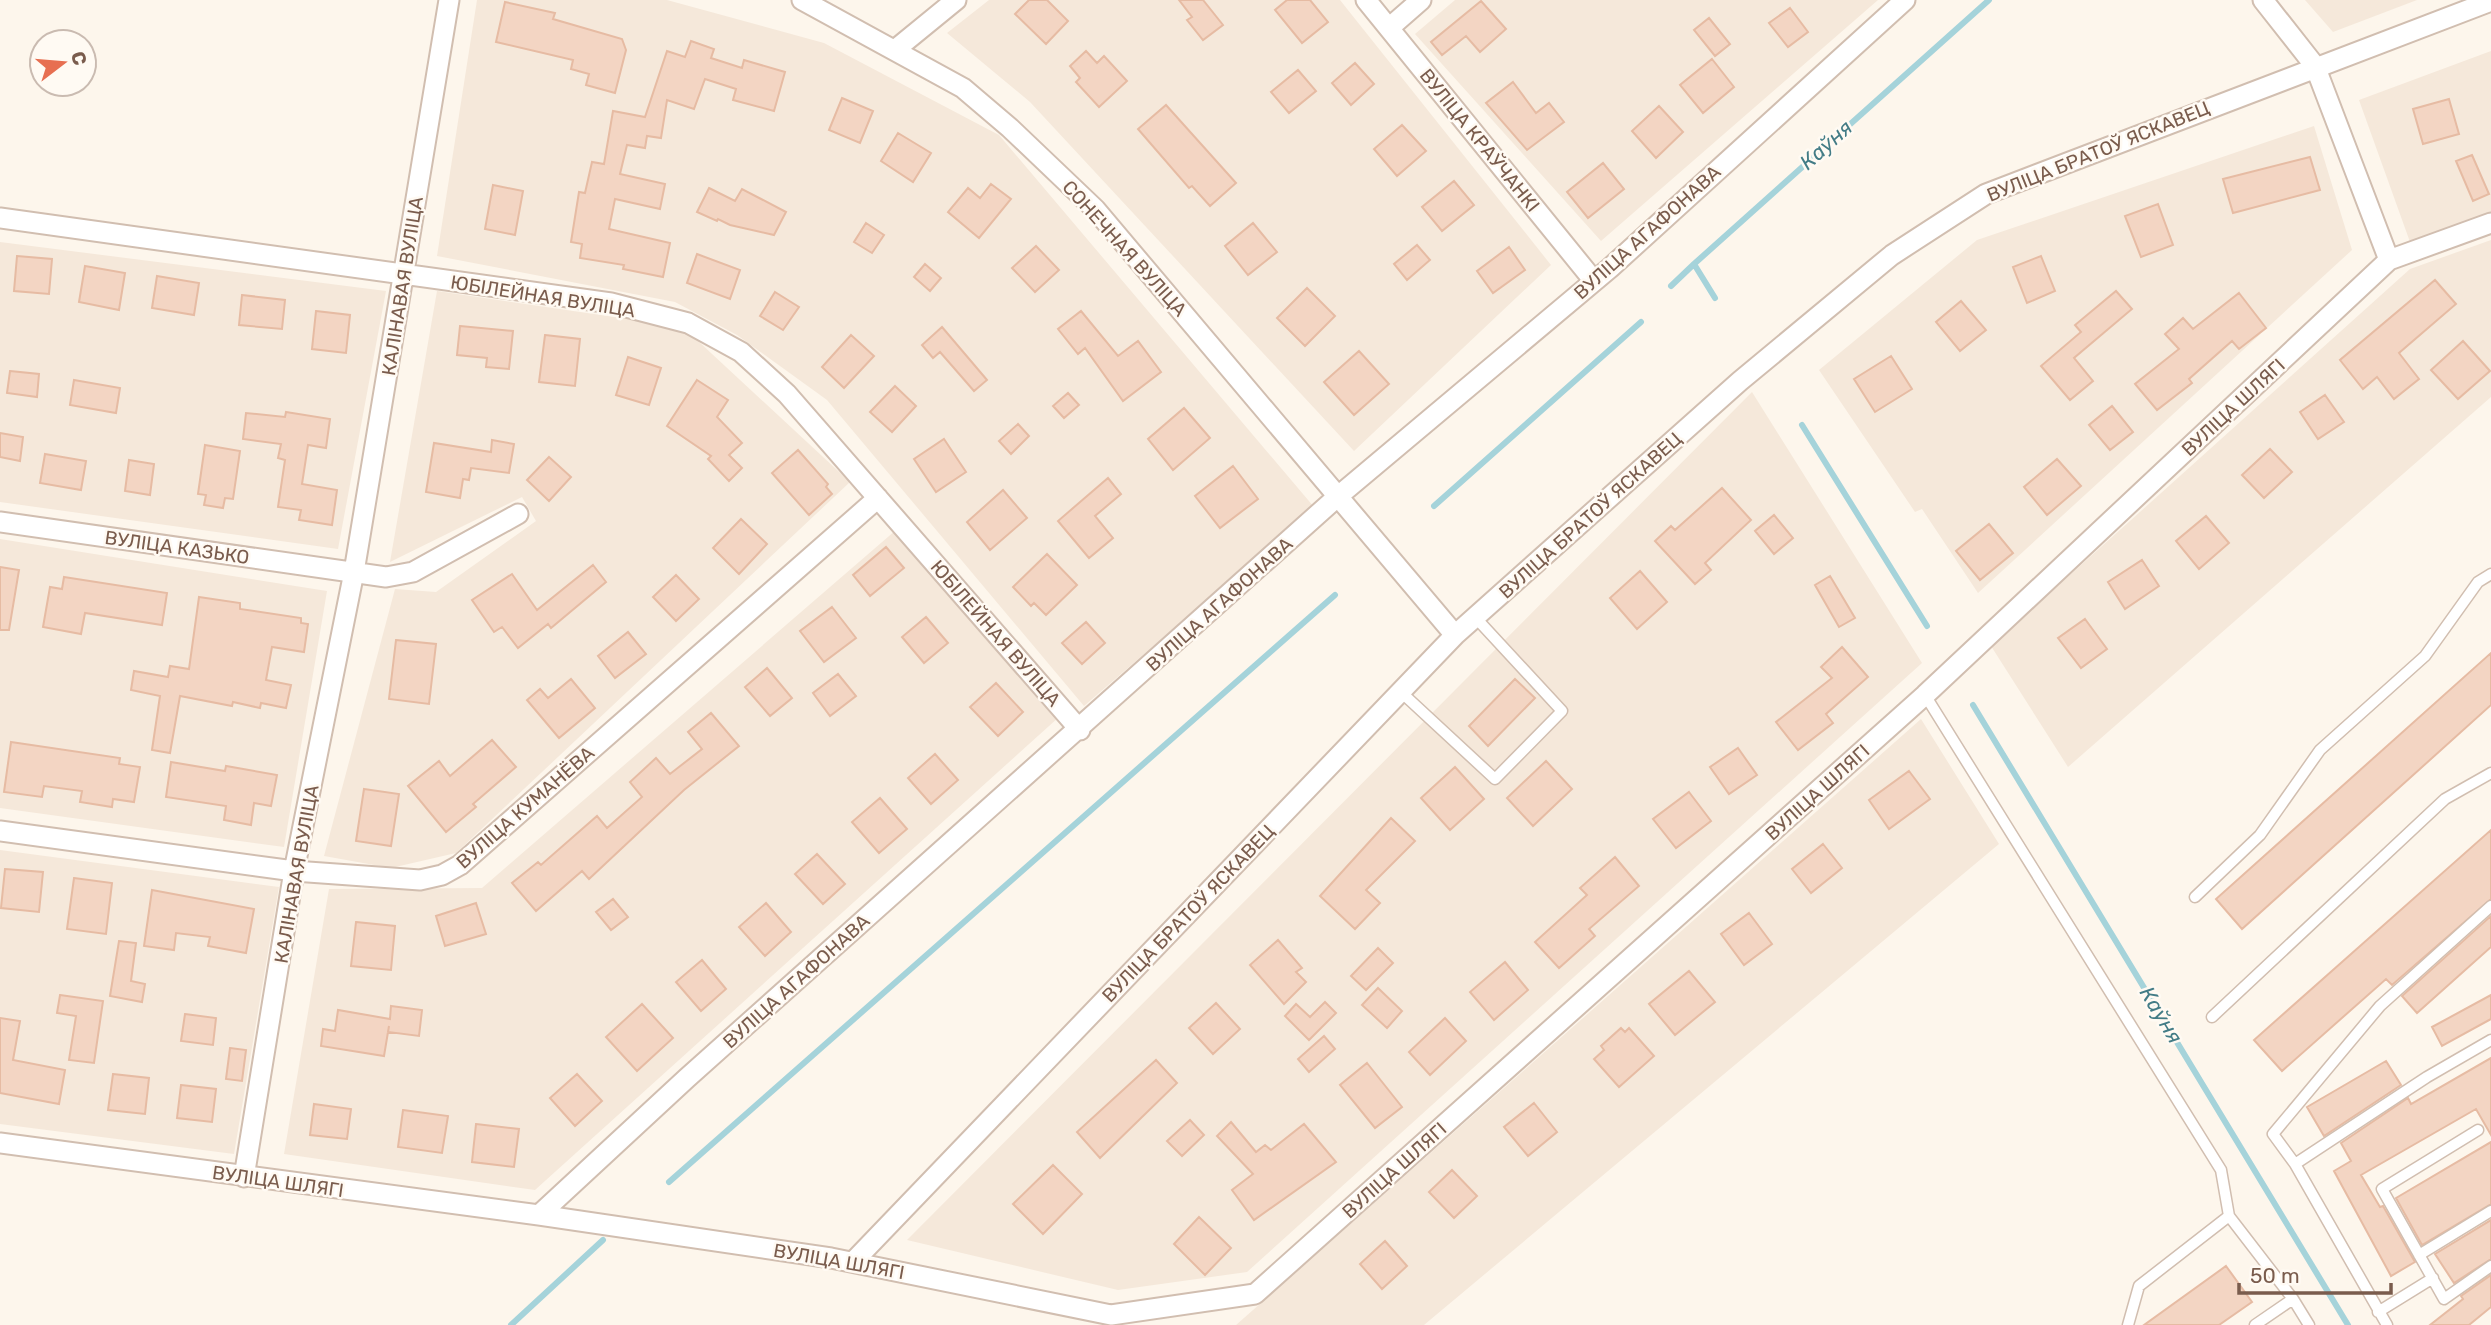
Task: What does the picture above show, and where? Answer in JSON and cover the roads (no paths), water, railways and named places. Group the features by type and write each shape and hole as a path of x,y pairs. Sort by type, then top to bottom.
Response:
{"street":[{"name":"КАЛІНАВАЯ ВУЛІЦА","path":"244,1177 294,872 354,572 449,0"},
{"name":"СОНЕЧНАЯ ВУЛІЦА","path":"802,0 963,88 1010,128 1095,209 1336,498 1455,635"},
{"path":"896,50 956,0"},
{"name":"ВУЛІЦА КРАЎЧАНКІ","path":"1366,0 1594,281"},
{"path":"1389,28 1421,0"},
{"name":"ВУЛІЦА АГАФОНАВА","path":"539,1215 687,1078 1080,730 1336,498 1594,281 1905,0"},
{"path":"2263,0 2315,66 2389,260"},
{"name":"ВУЛІЦА БРАТОЎ ЯСКАВЕЦ","path":"853,1262 1455,635 1740,381 1892,255 1986,194 2315,66 2491,1"},
{"name":"ЮБІЛЕЙНАЯ ВУЛІЦА","path":"0,218 611,303 688,323 741,352 787,394 1080,730"},
{"name":"ВУЛІЦА ШЛЯГІ","path":"0,1143 539,1215 853,1262 1113,1320 1255,1294 1925,695 2389,260 2491,223"},
{"name":"ВУЛІЦА КУМАНЁВА","path":"0,831 294,872 420,880 442,875 460,865 878,498"},
{"path":"354,572 386,577 413,572 518,513"},
{"name":"ВУЛІЦА КАЗЬКО","path":"0,522 354,572"}],"lane":[{"path":"2195,897 2260,835 2320,751 2425,656 2478,582 2491,574"},
{"path":"1401,692 1495,779 1562,711 1475,617"},
{"path":"1925,695 2221,1170 2229,1216 2294,1299 2309,1325"},
{"path":"2212,1017 2445,800 2491,773"},
{"path":"2387,1325 2295,1164 2273,1134 2380,1006 2491,906"},
{"path":"2295,1164 2427,1077 2491,1041"},
{"path":"2478,1130 2382,1189 2444,1299 2491,1266"},
{"path":"2419,1255 2491,1211"},
{"path":"2128,1325 2138,1286 2229,1216"},
{"path":"2378,1312 2433,1278"},
{"path":"2255,1325 2294,1299"}],"waterway":[{"name":"Каўня","path":"1715,298 1694,264 1989,0"},
{"path":"1671,286 1694,264"},
{"path":"1434,506 1641,322"},
{"name":"Каўня","path":"1802,425 1927,626"},
{"path":"669,1182 1335,595"},
{"name":"Каўня","path":"1973,705 2348,1325"},
{"path":"511,1325 603,1240"}]}
